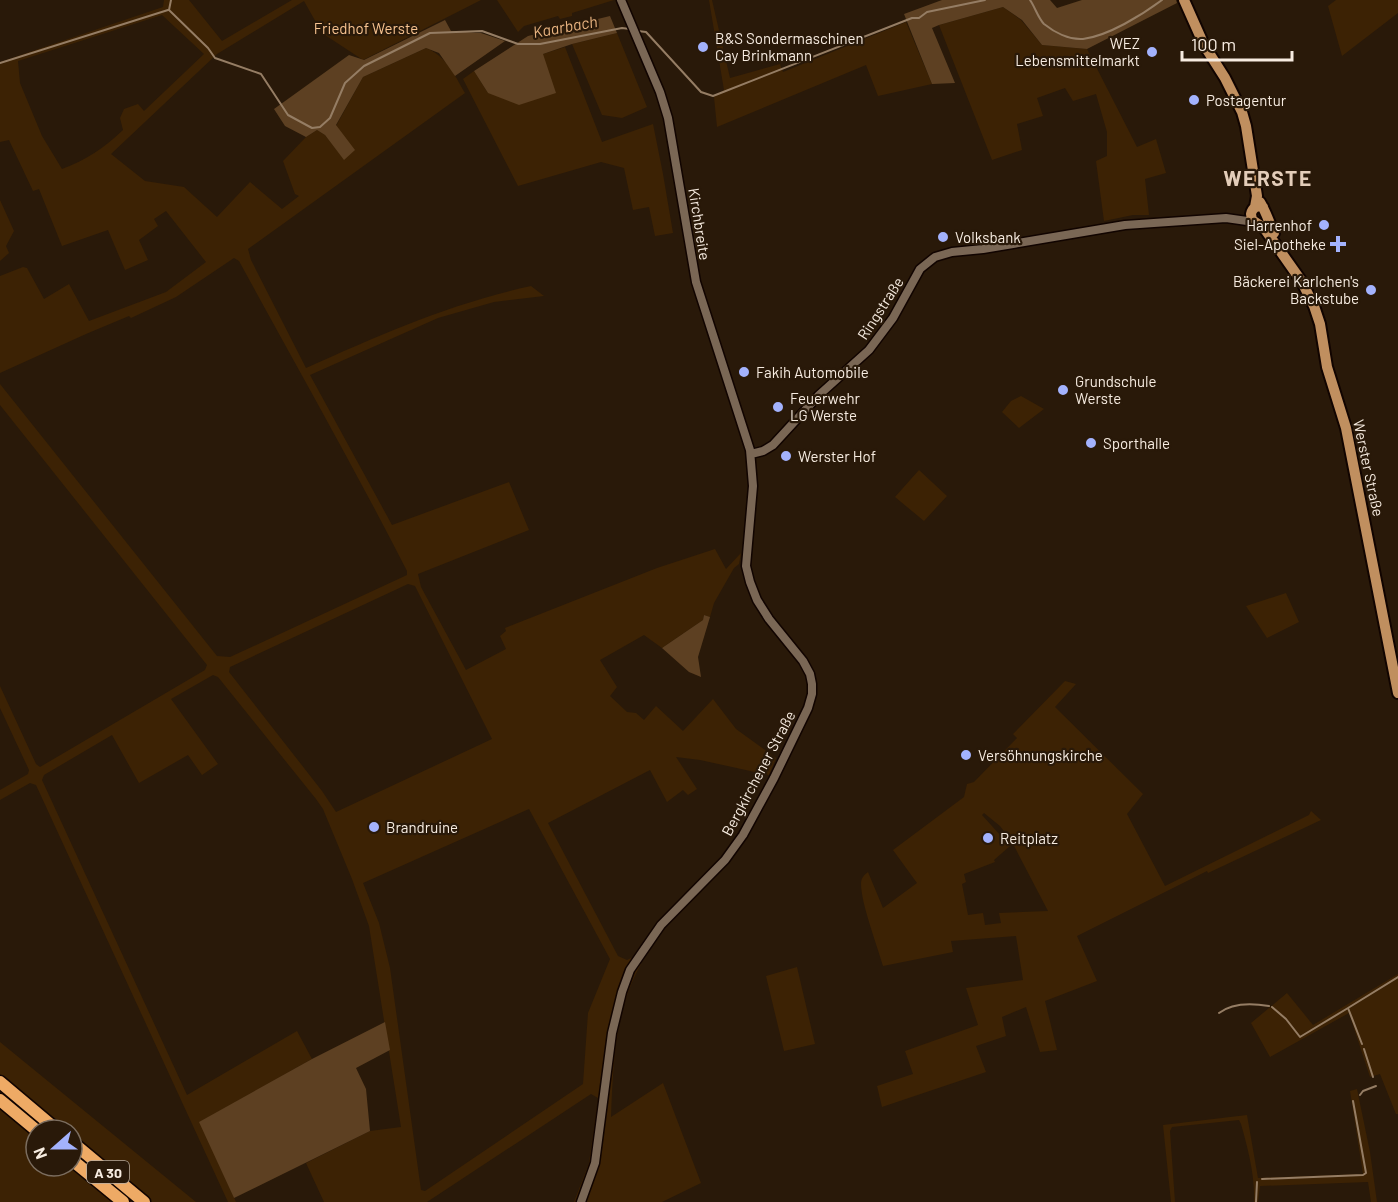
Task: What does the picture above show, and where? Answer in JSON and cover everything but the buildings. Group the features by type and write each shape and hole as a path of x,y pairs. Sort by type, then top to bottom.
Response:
{"highway":[{"path":"0,1082 43,1118"},
{"path":"0,1100 24,1120"},
{"name":"A 30","path":"84,1152 144,1202"},
{"name":"A 30","path":"84,1170 123,1202"}],"main road":[{"path":"1184,0 1204,45 1242,112 1258,212"},
{"name":"Werster Straße","path":"1258,212 1264,228 1286,257 1311,300 1320,324 1327,367 1346,428 1398,693"}],"street":[{"name":"Kirchbreite","path":"621,0 668,118 696,282 724,372 746,432 751,454"},
{"name":"Ringstraße","path":"751,454 773,445 791,422 869,350 893,318 920,269 934,257 952,252 992,248 1125,225 1226,218 1258,212"},
{"name":"Bergkirchener Straße","path":"581,1202 595,1163 612,1033 630,970 661,925 725,860 743,835 774,778 808,708 812,694 810,674 803,661 763,610 750,582 747,566 753,486 751,454"}],"green space":[{"name":"Friedhof Werste","path":"164,0 189,0 222,41 292,0 481,0 363,60 322,33 304,1 217,54 111,154 145,181 184,187 217,217 250,182 282,209 299,196 295,194 283,161 306,137 317,130 325,135 344,159 336,126 363,77 426,48 433,51 449,66 465,93 248,249 251,260 306,368 388,332 473,301 531,286 544,296 494,302 438,318 310,375 392,525 509,482 529,530 418,574 421,587 466,670 506,649 500,636 506,631 505,628 657,568 715,549 726,569 741,553 739,564 734,568 714,603 710,617 704,615 703,620 662,648 644,635 600,660 617,687 610,696 627,712 636,713 644,720 656,706 683,731 713,699 736,729 776,758 769,775 676,757 697,789 688,795 683,790 667,802 650,770 548,823 618,956 627,960 633,957 641,964 626,1000 617,1038 611,1117 663,1083 701,1183 662,1202 574,1202 589,1163 598,1098 591,1094 427,1202 324,1202 306,1163 370,1131 401,1127 369,926 323,809 218,677 213,675 171,699 218,764 202,775 188,755 139,783 112,735 44,775 42,780 187,1095 297,1031 312,1059 200,1122 236,1202 228,1202 36,785 30,783 0,800 0,790 28,774 29,770 0,708 0,686 36,764 40,767 205,670 207,665 0,405 0,384 217,656 230,657 407,575 407,571 345,454 239,261 234,258 176,297 0,373 0,276 23,267 27,268 44,299 69,284 89,321 166,292 206,262 166,211 154,219 158,226 139,240 148,260 125,270 108,230 62,246 39,189 33,191 9,140 0,142 0,62 163,7","holes":["162,15 204,54 144,111 138,104 124,109 120,118 123,130 109,142 94,153 62,169 42,136 20,83 18,61","408,584 415,586 492,739 336,812 229,672 230,667","529,809 610,959 588,1013 583,1084 425,1191 421,1190 390,968 379,923 363,883"]},
{"path":"497,0 614,0 572,13 572,16 560,19 558,16 524,26 518,32"},
{"path":"709,0 712,0 730,78 780,64 783,72 906,22 932,84 878,96 866,65 717,127 714,97 724,90"},
{"path":"1336,0 1398,0 1398,13 1342,56 1328,6"},
{"path":"1003,7 1021,20 1042,45 1087,49 1137,147 1156,139 1166,173 1145,179 1149,215 1133,215 1104,221 1096,161 1107,156 1107,132 1096,94 1073,101 1065,88 1037,98 1043,116 1017,124 1022,150 992,160 939,25"},
{"path":"617,33 647,107 622,118 602,115 572,44"},
{"path":"565,47 602,142 653,124 673,233 655,236 649,207 633,210 624,168 601,162 518,186 463,79 474,71 488,93 543,54"},
{"path":"0,200 14,231 6,246 9,253 0,261"},
{"path":"1021,396 1044,409 1019,428 1002,412 1011,401"},
{"path":"919,470 947,496 924,521 895,497"},
{"path":"1286,593 1299,622 1267,638 1246,606"},
{"path":"1065,681 1076,684 1055,707 1143,794 1127,814 1165,886 1309,815 1311,811 1321,820 1208,873 1207,871 1077,936 1097,981 1045,1001 1057,1050 1040,1052 1026,1007 1002,1017 1006,1036 976,1046 986,1072 882,1107 877,1086 913,1074 905,1051 978,1025 966,988 1023,980 1016,936 951,941 953,952 883,966 864,902 862,880 868,872 883,908 917,883 893,850 964,797 967,784 974,782 1017,738 1013,734","holes":["984,813 1000,826 1012,842 1048,911 999,913 1001,923 985,925 983,913 968,915 962,884 966,882 964,874 995,862 994,860 1010,846 982,815"]},
{"path":"797,967 815,1044 784,1051 766,976"},
{"path":"1398,974 1398,1114 1396,1114 1380,1074 1370,1077 1349,1013 1270,1057 1251,1023 1287,993 1313,1025"},
{"path":"0,1042 196,1202 0,1202"},
{"path":"1357,1089 1370,1152 1377,1202 1371,1202 1368,1182 1260,1186 1258,1202 1254,1202 1250,1162 1239,1120 1172,1127 1170,1131 1175,1202 1171,1202 1163,1125 1247,1115 1258,1178 1363,1174 1350,1091"}],"shaded area":[{"path":"942,0 1050,0 1057,8 1082,0 1176,0 1177,3 1087,49 1042,45 1022,20 1003,7 939,25 932,28 955,83 932,84 904,14"},
{"path":"610,16 617,33 543,54 556,93 519,105 488,93 474,71 528,36"},
{"path":"445,20 451,31 481,33 505,41 455,76 439,53 426,48 363,77 336,125 355,150 344,160 325,135 317,130 306,137 285,126 274,109 349,55 364,60"},
{"path":"704,615 710,617 698,657 701,677 689,672 662,648 703,620"},
{"path":"385,1022 390,1050 356,1068 366,1089 370,1131 234,1198 199,1122 312,1059"}],"waterway":[{"name":"Kaarbach","path":"171,0 169,10 208,48 215,58 261,74 288,115 312,128 320,127 330,118 345,83 364,66 430,33 482,31 518,44 540,44 622,28 630,29"},
{"name":"Kaarbach","path":"638,31 646,32 701,92 713,96 912,18 919,18 927,12 985,0"},
{"name":"Kaarbach","path":"1030,0 1044,24 1057,33 1078,39 1093,37 1114,29 1162,0"},
{"path":"0,63 168,10"},
{"path":"1362,1044 1348,1008 1398,977"},
{"path":"1219,1013 1224,1009 1243,1004 1269,1006"},
{"path":"1272,1007 1286,1019 1300,1037 1348,1008"},
{"path":"1364,1049 1373,1077"},
{"path":"1360,1095 1363,1091 1376,1086"},
{"path":"1262,1179 1363,1175 1366,1173 1353,1101"},
{"path":"1256,1202 1257,1182"}],"place":[{"name":"B&S Sondermaschinen Cay Brinkmann","path":"703,47"},
{"name":"WEZ Lebensmittelmarkt","path":"1152,52"},
{"name":"Postagentur","path":"1194,100"},
{"name":"Harrenhof","path":"1324,225"},
{"name":"Volksbank","path":"943,237"},
{"name":"Siel-Apotheke","path":"1338,244"},
{"name":"Bäckerei Karlchen's Backstube","path":"1371,290"},
{"name":"Fakih Automobile","path":"744,372"},
{"name":"Grundschule Werste","path":"1063,390"},
{"name":"Feuerwehr LG Werste","path":"778,407"},
{"name":"Sporthalle","path":"1091,443"},
{"name":"Werster Hof","path":"786,456"},
{"name":"Versöhnungskirche","path":"966,755"},
{"name":"Brandruine","path":"374,827"},
{"name":"Reitplatz","path":"988,838"}],"district":[{"name":"WERSTE","path":"1268,177"}]}
